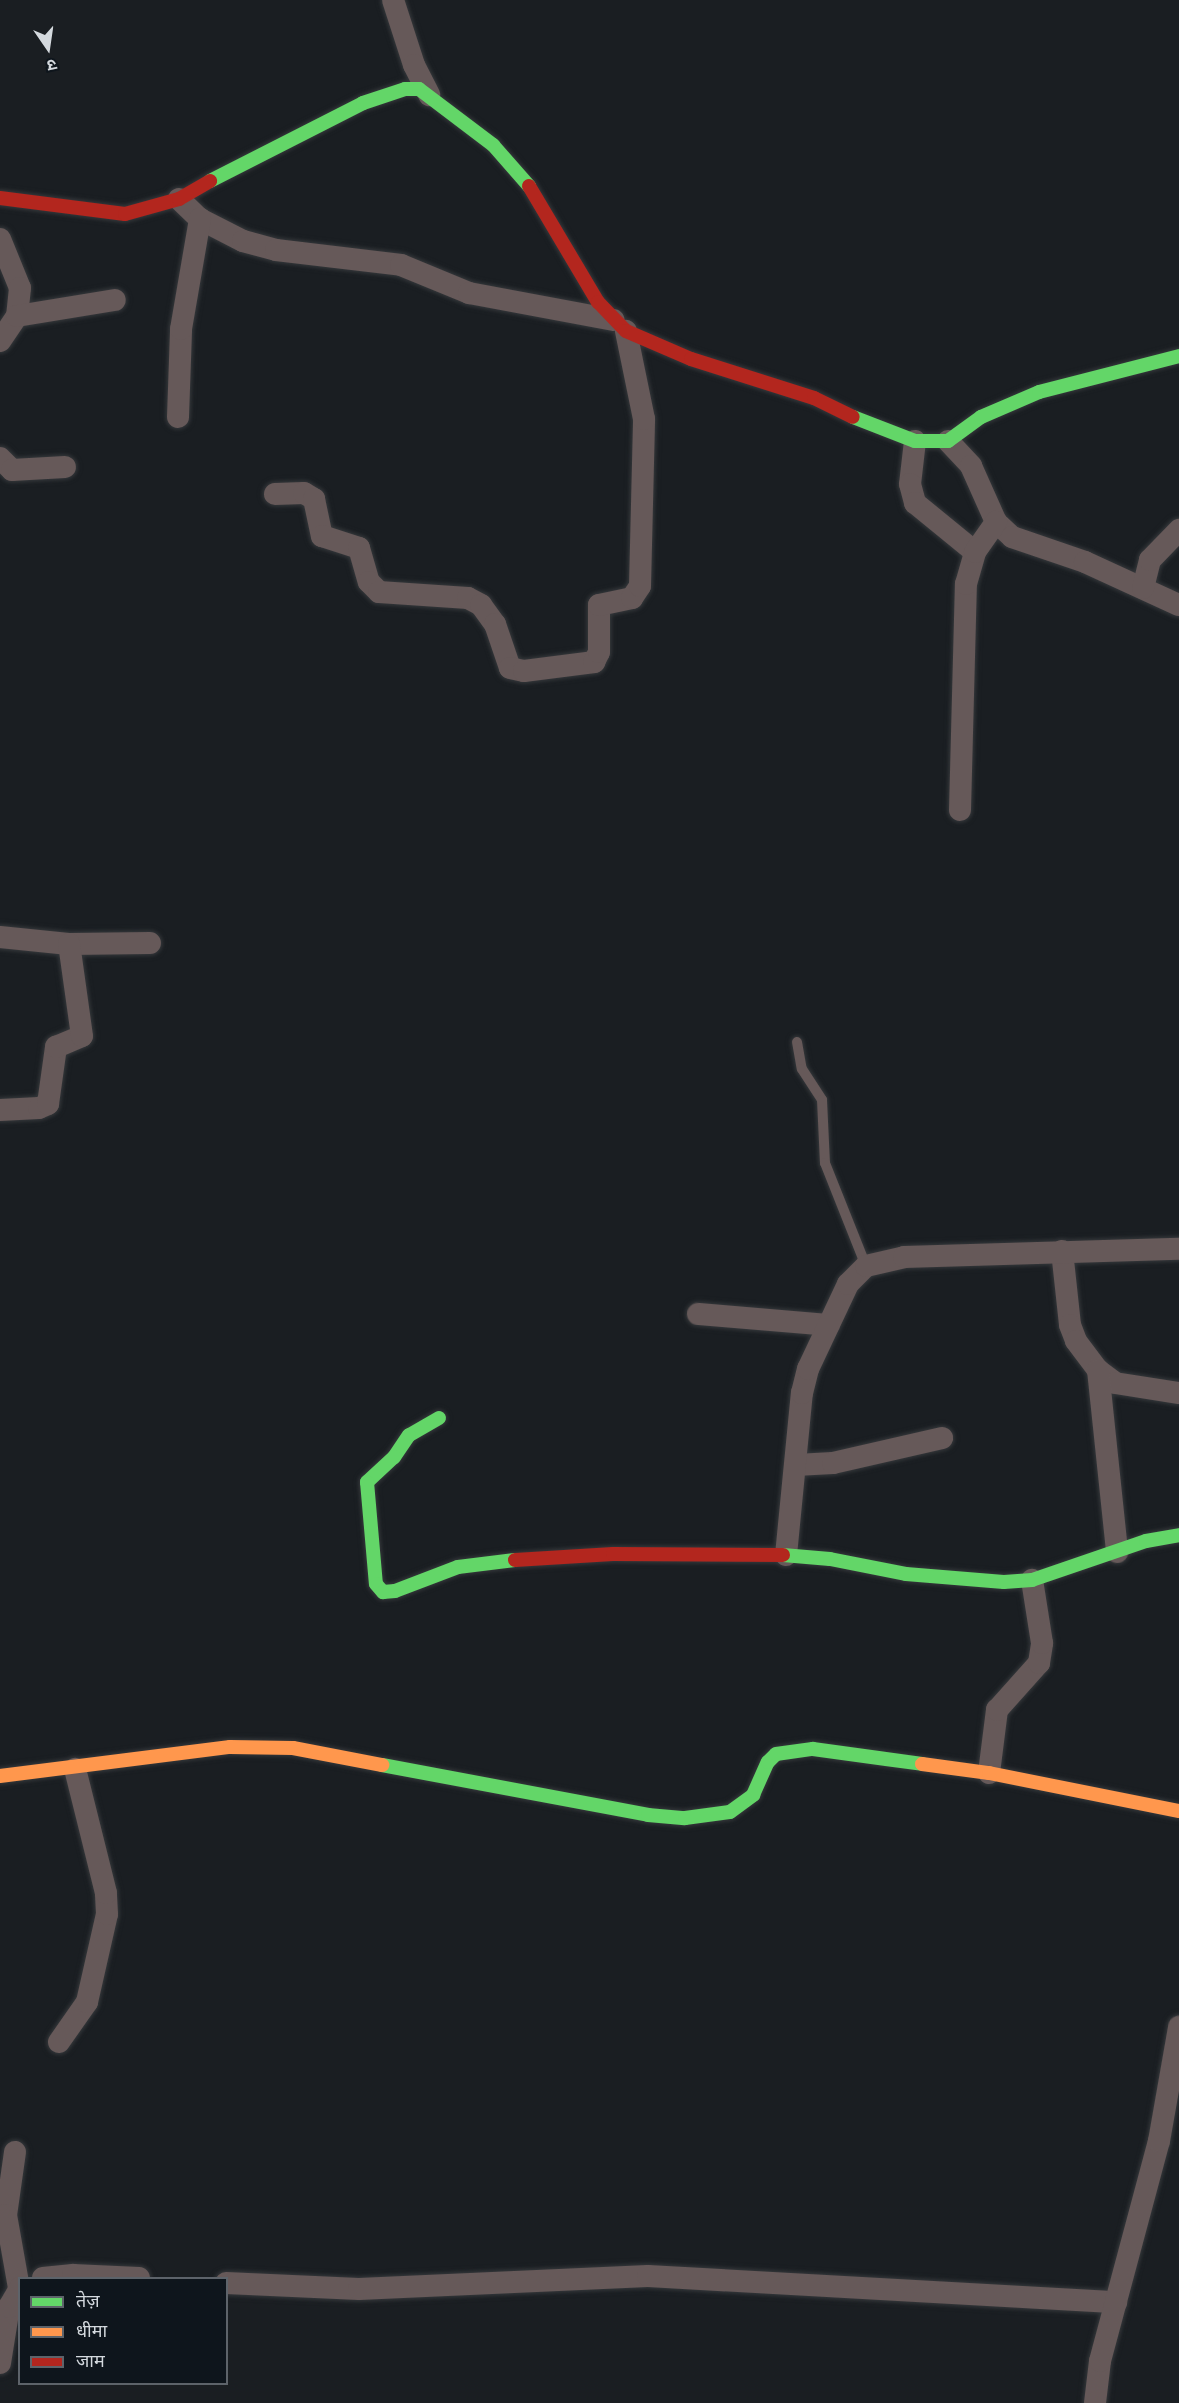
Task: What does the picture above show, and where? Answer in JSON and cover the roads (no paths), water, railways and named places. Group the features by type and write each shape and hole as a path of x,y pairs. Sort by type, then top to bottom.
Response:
{"street":[{"path":"393,0 414,65 429,95"},
{"path":"0,198 96,213 125,213 179,199 267,149 363,103 405,89 429,95 493,145 528,185 598,302 619,326 644,419 640,585 632,598 599,605 599,652 594,662 524,671 510,668 495,624 481,605 468,598 379,592 369,582 359,548 322,536 314,499 304,494 275,494"},
{"path":"179,199 200,219 243,241 276,250 401,265 469,293 619,326 691,359 814,398 889,434 915,441 948,441 981,417 1039,392 1179,356"},
{"path":"178,417 181,329 200,219"},
{"path":"0,239 20,288 17,316 0,341"},
{"path":"17,316 114,300"},
{"path":"915,441 910,484 915,503 975,552"},
{"path":"948,441 971,466 996,522 1012,537 1085,562 1179,605"},
{"path":"0,458 12,470 65,467"},
{"path":"960,810 963,610 975,552 996,522"},
{"path":"1143,588 1150,560 1179,530"},
{"path":"0,938 69,944 150,943"},
{"path":"0,1110 39,1108 48,1104 56,1047 82,1036 69,944"},
{"path":"786,1555 802,1393 808,1369 848,1284 866,1266 904,1257 1179,1249"},
{"path":"1062,1251 1070,1325 1076,1341 1098,1370 1115,1383 1179,1393"},
{"path":"698,1314 828,1325"},
{"path":"1098,1370 1118,1552"},
{"path":"439,1418 409,1435 394,1457 367,1482 373,1569 376,1584 383,1592 395,1591 458,1567 536,1557 786,1555 830,1559 906,1574 1004,1582 1032,1580 1179,1535"},
{"path":"796,1465 833,1463 942,1438"},
{"path":"989,1773 997,1710 1039,1663 1042,1643 1032,1580"},
{"path":"0,1776 75,1769 230,1747 293,1748 648,1815 685,1818 713,1817 745,1803 753,1795 768,1762 776,1754 813,1749 989,1773 1179,1811"},
{"path":"59,2042 87,2002 107,1914 106,1893 75,1769"},
{"path":"1095,2403 1100,2361 1159,2141 1179,2027"},
{"path":"15,2152 7,2193 6,2233 18,2284"},
{"path":"53,2277 74,2275 117,2277"},
{"path":"228,2283 359,2289 648,2276 1116,2302"},
{"path":"0,2363 9,2307 18,2290"}],"lane":[{"path":"797,1042 802,1069 822,1100 825,1162 866,1266"}]}
